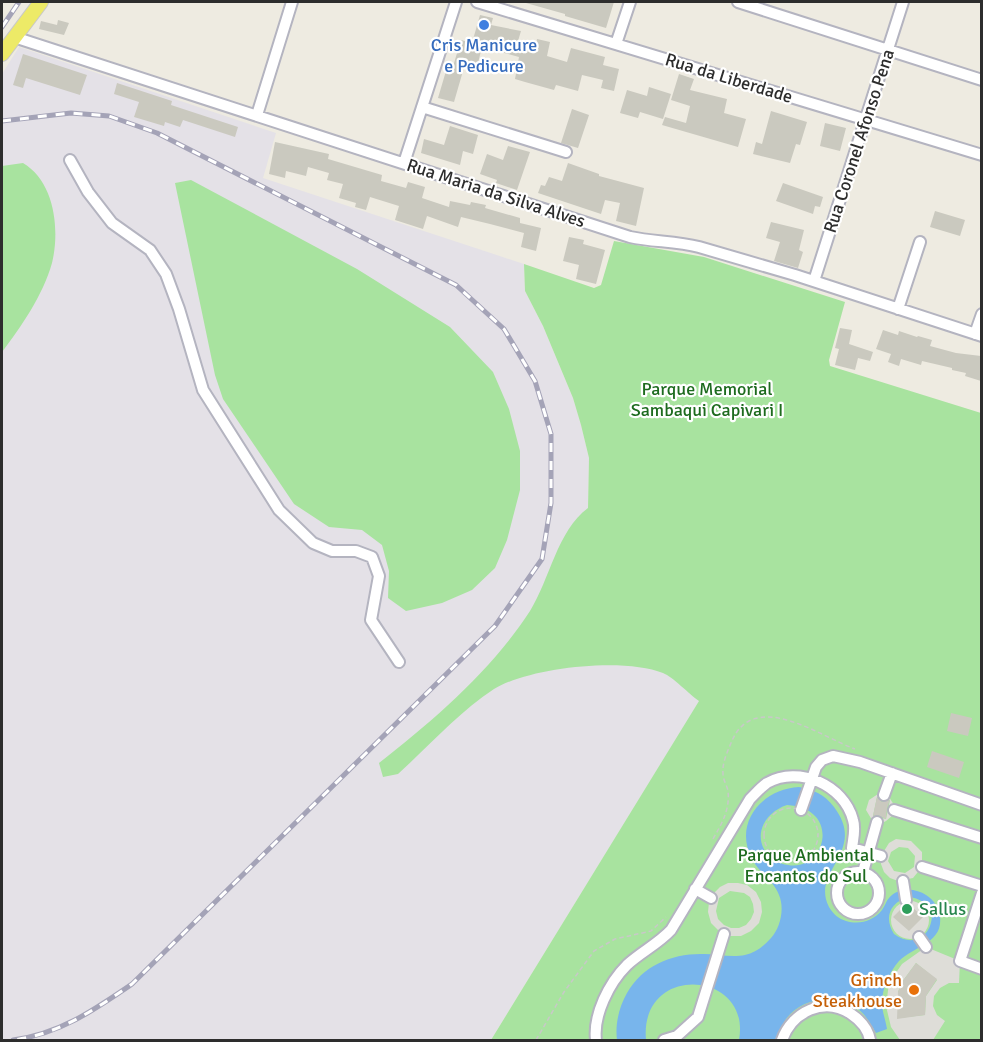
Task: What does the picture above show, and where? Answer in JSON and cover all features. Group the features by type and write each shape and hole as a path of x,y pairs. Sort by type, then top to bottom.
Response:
{"main road":[{"path":"2,54 41,2"}],"street":[{"path":"257,115 292,2"},
{"path":"404,163 456,2"},
{"name":"Rua da Liberdade","path":"477,2 981,155"},
{"path":"616,44 630,2"},
{"path":"738,2 981,80"},
{"name":"Rua Coronel Afonso Pena","path":"814,281 903,2"},
{"name":"Rua Maria da Silva Alves","path":"14,37 630,237 655,242 688,244 814,281 978,335"},
{"path":"422,107 566,152"},
{"path":"70,159 88,192 112,223 150,250 166,274 203,390 279,510 313,543 332,551 356,551 372,557 379,576 371,620 399,662"},
{"path":"898,309 920,242"},
{"path":"978,335 981,314"},
{"path":"801,810 816,767 822,760 833,756 892,773 981,805"},
{"path":"884,795 892,773"},
{"path":"596,1041 597,1018 613,983 627,965 661,941 671,930 750,799 767,783 799,776 836,794 849,809 854,822 852,848 881,856"},
{"path":"894,810 961,835 981,838"},
{"path":"863,872 877,822"},
{"path":"922,867 950,872 981,886"},
{"path":"855,871 863,872 876,882 879,890 878,898 875,906 868,911 860,914 852,913 839,903 836,895 837,887 847,874 855,871"},
{"path":"695,889 711,898"},
{"path":"981,893 960,961 981,969"},
{"path":"664,1041 677,1036 698,1017 724,934"},
{"path":"783,1041 786,1030 796,1017 811,1009 827,1006 844,1010 860,1020 870,1041"}],"path":[{"path":"791,808 801,810 810,816 816,825 817,846 811,855 802,861 791,863 781,861 772,855 766,846 765,825 771,816 780,810 791,808"}],"shaded area":[{"path":"19,47 276,133 263,178 524,264 525,291 543,326 573,398 581,425 589,458 588,508 800,537 491,1040 2,1040 2,74"},
{"path":"878,794 889,797 894,805 893,815 882,823 872,820 866,810 869,800","holes":["877,797 890,800 886,819 873,816"]},
{"path":"896,839 911,841 922,852 922,867 913,878 898,881 890,878 884,872 881,856 889,843","holes":["899,847 908,848 915,856 914,867 905,873 894,871 888,861 891,852"]},
{"path":"728,883 738,883 747,885 756,892 761,902 762,912 759,923 751,931 741,936 729,936 719,931 711,923 708,912 709,902 720,887","holes":["730,891 744,893 750,897 753,904 754,912 751,919 739,928 724,925 718,919 716,911 719,898"]},
{"path":"910,901 924,906 929,920 924,934 910,939 896,934 891,920 896,906"},
{"path":"926,947 960,961 959,983 949,983 940,988 934,996 933,1006 937,1015 945,1021 933,1040 900,1040 891,1027 886,1006 889,983 902,964","holes":["916,963 937,980 926,996 925,1015 898,1018 898,992 902,982"]}],"green space":[{"path":"23,163 34,171 48,194 55,222 54,250 48,275 37,299 2,352 2,166"},
{"path":"191,180 357,269 450,327 493,372 509,409 520,451 520,490 507,540 495,568 472,590 442,603 406,611 388,598 389,571 382,545 362,530 329,527 294,504 223,399 215,375 175,183"},
{"path":"614,241 704,257 845,302 829,360 830,366 981,413 981,1040 491,1040 699,701 667,675 646,668 602,665 553,670 510,681 494,689 457,718 398,774 383,777 379,763 441,712 498,654 530,611 569,529 588,508 589,458 581,425 573,398 543,326 525,291 524,264 594,288 601,285"}],"water":[{"path":"799,787 818,793 834,807 843,823 845,837 842,849 831,871 825,894 829,907 836,916 856,923 866,921 878,914 893,894 902,890 917,891 926,895 937,907 940,926 937,933 899,961 886,982 882,1006 887,1029 876,1033 862,1012 847,1003 837,1000 818,1000 800,1006 792,1012 776,1040 739,1040 738,1017 729,1000 713,989 695,984 676,987 659,997 649,1015 646,1040 617,1040 617,1022 624,998 634,983 650,968 670,959 692,954 740,956 749,954 756,951 774,934 781,918 781,900 774,885 758,869 752,859 747,846 746,833 754,810 773,794","holes":["787,805 804,809 816,817 822,827 819,850 812,859 801,865 781,864 775,861 767,854 762,844 764,823 774,812","908,897 923,902 932,914 929,929 920,938 914,940 901,938 894,934 889,922 890,912 896,903"]}],"building":[{"path":"526,2 614,2 606,28"},
{"path":"480,15 493,18 491,25 521,31 518,41 536,46 537,39 550,42 547,56 567,62 571,48 605,57 603,65 619,69 614,91 601,88 603,80 582,75 578,91 556,85 554,90 515,79 519,57 482,47 477,67 465,64 454,102 438,98 446,71 451,73 461,40 472,43"},
{"path":"58,20 69,23 64,35 39,29 41,21 57,25"},
{"path":"23,54 87,75 80,95 26,78 23,88 13,85"},
{"path":"679,74 694,79 690,90 727,99 724,113 746,119 738,147 662,125 665,117 686,123 690,106 671,100"},
{"path":"117,83 172,101 171,105 238,127 235,137 183,120 180,127 165,122 164,126 134,117 139,102 114,94"},
{"path":"649,87 671,94 663,119 640,112 638,118 620,113 627,90 647,96"},
{"path":"572,109 589,115 578,148 561,143"},
{"path":"771,111 807,122 800,145 796,144 790,163 753,154 756,142 762,144"},
{"path":"825,123 846,128 840,151 820,146"},
{"path":"450,126 478,135 473,154 463,151 460,165 421,153 424,139 444,145"},
{"path":"275,142 329,154 328,159 382,175 381,181 406,188 408,182 425,187 422,198 449,207 450,201 470,205 471,202 486,205 485,208 520,218 520,223 541,228 536,251 521,247 524,233 490,224 461,217 458,227 427,216 423,229 395,220 399,206 370,197 366,210 355,207 356,203 339,198 343,184 327,180 329,173 308,167 306,176 286,171 285,178 269,174"},
{"path":"508,146 530,152 517,190 496,183 497,180 480,174 487,154 503,160"},
{"path":"568,163 599,174 599,176 644,188 636,226 616,221 620,203 605,200 601,214 538,193 541,185 545,186 549,177 562,181"},
{"path":"783,183 823,197 820,207 815,206 813,214 776,201"},
{"path":"935,211 965,220 960,236 930,227"},
{"path":"771,222 804,230 799,250 803,252 798,268 774,261 780,242 766,238"},
{"path":"569,237 584,240 583,244 605,250 596,284 576,279 579,265 563,261"},
{"path":"840,328 852,330 849,344 873,352 870,361 858,358 855,370 835,365 839,349 835,348"},
{"path":"883,330 898,335 899,331 932,340 930,346 956,353 981,356 981,381 965,376 966,373 952,370 952,368 922,361 921,365 901,359 899,366 888,362 891,354 876,349"},
{"path":"951,713 972,718 968,736 947,731"},
{"path":"932,751 964,762 959,778 927,767"},
{"path":"877,797 882,802 890,800 886,819 878,815 873,816"},
{"path":"911,906 923,917 909,931 893,917 903,907"},
{"name":"Grinch Steakhouse","path":"916,963 937,979 926,996 925,1015 897,1019 898,992 902,982"}],"railway":[{"path":"2,27 19,2"},
{"path":"2,121 71,113 109,116 157,133 456,285 504,329 535,381 551,434 551,503 542,559 495,626 132,984 76,1020 46,1032 13,1040"}],"place":[{"name":"Cris Manicure e Pedicure","path":"484,25"},
{"name":"Sallus","path":"907,909"},
{"name":"Grinch Steakhouse","path":"914,990"}],"park label":[{"name":"Parque Memorial Sambaqui Capivari I","path":"707,399"},
{"name":"Parque Ambiental Encantos do Sul","path":"806,865"}]}
